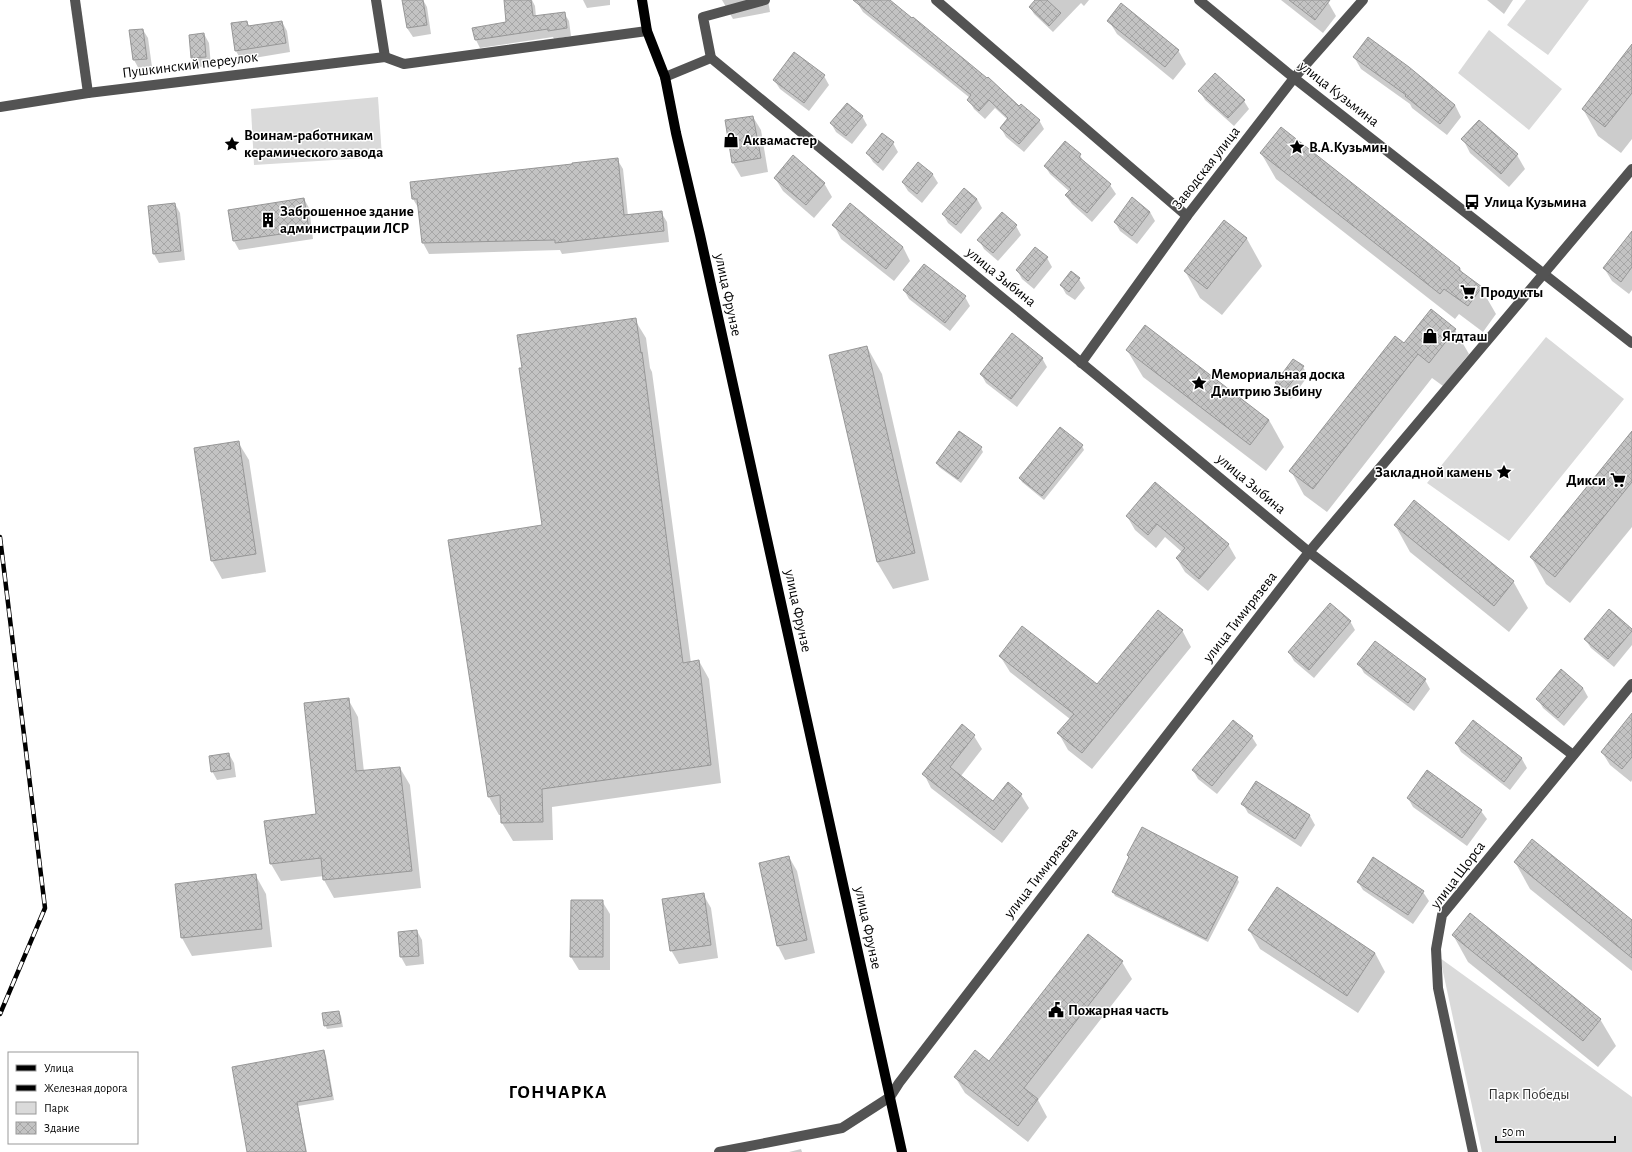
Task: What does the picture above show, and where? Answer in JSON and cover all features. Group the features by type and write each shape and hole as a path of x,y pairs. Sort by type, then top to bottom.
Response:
{"main road":[{"name":"улица Фрунзе","path":"642,0 647,31 665,77 676,133 700,235 902,1152"}],"street":[{"path":"75,0 88,93"},
{"path":"376,0 385,57 404,64 647,31"},
{"path":"665,77 711,58 703,17 765,0"},
{"path":"936,0 1187,216"},
{"name":"улица Кузьмина","path":"1199,0 1294,78 1632,343"},
{"name":"Заводская улица","path":"1081,362 1187,216 1294,78 1363,0"},
{"name":"Пушкинский переулок","path":"0,107 88,93 385,57"},
{"name":"улица Зыбина","path":"711,58 1081,362 1309,552 1573,755"},
{"name":"улица Тимирязева","path":"890,1097 899,1083 1110,808 1309,552 1632,169"},
{"name":"улица Щорса","path":"1473,1152 1438,988 1436,949 1442,915 1632,684"},
{"path":"720,1152 842,1128 890,1097"}],"green space":[{"path":"1526,0 1589,0 1548,55 1507,25"},
{"path":"1489,30 1562,89 1529,130 1458,73"},
{"path":"378,97 382,157 254,165 251,109"},
{"path":"1546,337 1624,399 1509,541 1427,483"},
{"name":"Парк Победы","path":"1440,958 1632,1097 1632,1152 1482,1152"}],"building":[{"path":"402,0 423,0 427,25 407,28"},
{"path":"504,0 531,0 533,16 565,12 567,28 548,31 548,29 475,40 472,28 506,22"},
{"path":"853,0 890,0 987,78 988,77 1019,106 1021,104 1040,120 1019,144 1000,128 1008,118 989,100 979,111 967,100 971,95"},
{"path":"1035,0 1047,0 1061,13 1049,26 1029,7"},
{"path":"1289,0 1330,0 1315,20"},
{"path":"1121,3 1179,50 1165,67 1107,21"},
{"path":"247,21 248,26 282,21 286,43 235,51 231,23"},
{"path":"143,29 147,59 133,60 129,30"},
{"path":"204,33 206,57 191,58 189,35"},
{"path":"1368,37 1409,67 1455,105 1440,124 1405,96 1406,95 1353,57"},
{"path":"1632,44 1632,93 1605,127 1582,109"},
{"path":"794,52 825,75 804,103 773,80"},
{"path":"1215,73 1245,100 1228,118 1198,91"},
{"path":"847,103 863,116 846,136 830,123"},
{"path":"753,116 761,158 732,163 725,120"},
{"path":"1479,120 1518,154 1501,174 1461,139"},
{"path":"1281,127 1482,287 1468,306 1444,289 1440,294 1260,153"},
{"path":"882,133 894,142 878,163 866,153"},
{"path":"1065,141 1081,154 1079,157 1111,184 1087,213 1065,195 1071,189 1044,166"},
{"path":"793,155 825,183 806,205 774,178"},
{"path":"618,158 624,215 662,211 664,231 555,243 555,240 422,243 417,199 412,199 410,182"},
{"path":"918,162 933,174 917,194 902,182"},
{"path":"964,188 977,199 956,225 942,214"},
{"path":"1132,197 1150,212 1132,236 1114,222"},
{"name":"Заброшенное здание администрации ЛСР","path":"304,198 309,230 233,241 228,210"},
{"path":"175,203 181,251 153,254 148,206"},
{"path":"850,203 903,247 886,269 832,225"},
{"path":"1002,212 1017,225 993,253 977,240"},
{"path":"1224,220 1247,238 1207,289 1184,271"},
{"path":"1632,231 1632,267 1621,282 1603,268"},
{"path":"1035,247 1048,257 1028,281 1016,270"},
{"path":"924,264 966,296 945,323 903,290"},
{"path":"1071,271 1080,278 1069,292 1060,285"},
{"path":"1431,309 1456,329 1429,363 1418,354 1313,489 1289,471 1395,336 1404,343"},
{"path":"636,318 641,353 642,352 683,663 699,660 711,765 542,789 543,822 501,823 500,795 488,797 448,540 542,525 519,368 522,368 517,335"},
{"path":"1145,325 1269,420 1250,445 1126,350"},
{"path":"1012,333 1043,358 1011,399 980,374"},
{"path":"867,346 915,553 877,562 829,355"},
{"path":"1293,359 1304,366 1285,391 1275,383"},
{"path":"1060,427 1083,445 1042,496 1019,478"},
{"path":"959,431 982,447 958,479 936,463"},
{"path":"1632,431 1632,482 1555,577 1530,557"},
{"path":"239,441 256,554 211,561 194,448"},
{"path":"1155,482 1229,544 1199,579 1176,558 1185,548 1157,524 1148,535 1126,516"},
{"path":"1414,500 1514,581 1494,606 1394,525"},
{"path":"1330,603 1351,621 1309,670 1288,652"},
{"path":"1609,609 1632,629 1632,631 1608,659 1584,639"},
{"path":"1158,610 1183,630 1082,753 1057,733 1074,714 999,656 1022,626 1097,684"},
{"path":"1375,641 1426,679 1408,703 1357,664"},
{"path":"1561,669 1583,688 1558,718 1536,699"},
{"path":"349,698 356,771 400,767 412,871 323,880 321,858 270,864 264,821 316,814 304,703"},
{"path":"1632,713 1632,757 1622,769 1601,752"},
{"path":"1233,720 1253,736 1212,786 1192,770"},
{"path":"1473,720 1522,758 1504,782 1455,743"},
{"path":"962,724 975,735 950,767 993,801 1008,782 1022,794 994,830 922,774"},
{"path":"229,753 231,769 211,772 209,756"},
{"path":"1427,770 1482,810 1462,838 1407,798"},
{"path":"1256,781 1310,815 1295,839 1241,804"},
{"path":"1142,827 1238,877 1206,939 1112,892 1129,857 1127,855"},
{"path":"1532,839 1632,920 1632,958 1514,862"},
{"path":"789,856 807,940 777,946 759,863"},
{"path":"1373,857 1424,891 1408,915 1357,882"},
{"path":"256,874 262,929 181,938 175,884"},
{"path":"1277,887 1375,953 1347,996 1248,930"},
{"path":"704,893 711,945 670,951 662,899"},
{"path":"571,900 603,900 603,957 570,957"},
{"path":"1470,913 1601,1019 1583,1041 1452,935"},
{"path":"417,930 419,956 400,957 398,932"},
{"name":"Пожарная часть","path":"1088,934 1123,961 1024,1088 1038,1099 1018,1126 954,1077 975,1050 989,1061"},
{"path":"339,1011 341,1023 324,1026 322,1013"},
{"path":"324,1050 332,1096 297,1102 306,1152 247,1152 232,1067"}],"railway":[{"path":"0,537 45,908 0,1014"}],"place":[{"name":"Аквамастер","path":"731,140"},
{"name":"Воинам-работникам керамического завода","path":"232,144"},
{"name":"В.А.Кузьмин","path":"1297,147"},
{"name":"Улица Кузьмина","path":"1472,202"},
{"name":"Заброшенное здание администрации ЛСР","path":"268,220"},
{"name":"Продукты","path":"1468,292"},
{"name":"Ягдташ","path":"1430,336"},
{"name":"Мемориальная доска Дмитрию Зыбину","path":"1199,383"},
{"name":"Закладной камень","path":"1504,472"},
{"name":"Дикси","path":"1618,480"},
{"name":"Пожарная часть","path":"1056,1010"}],"district":[{"name":"ГОНЧАРКА","path":"558,1092"}]}
